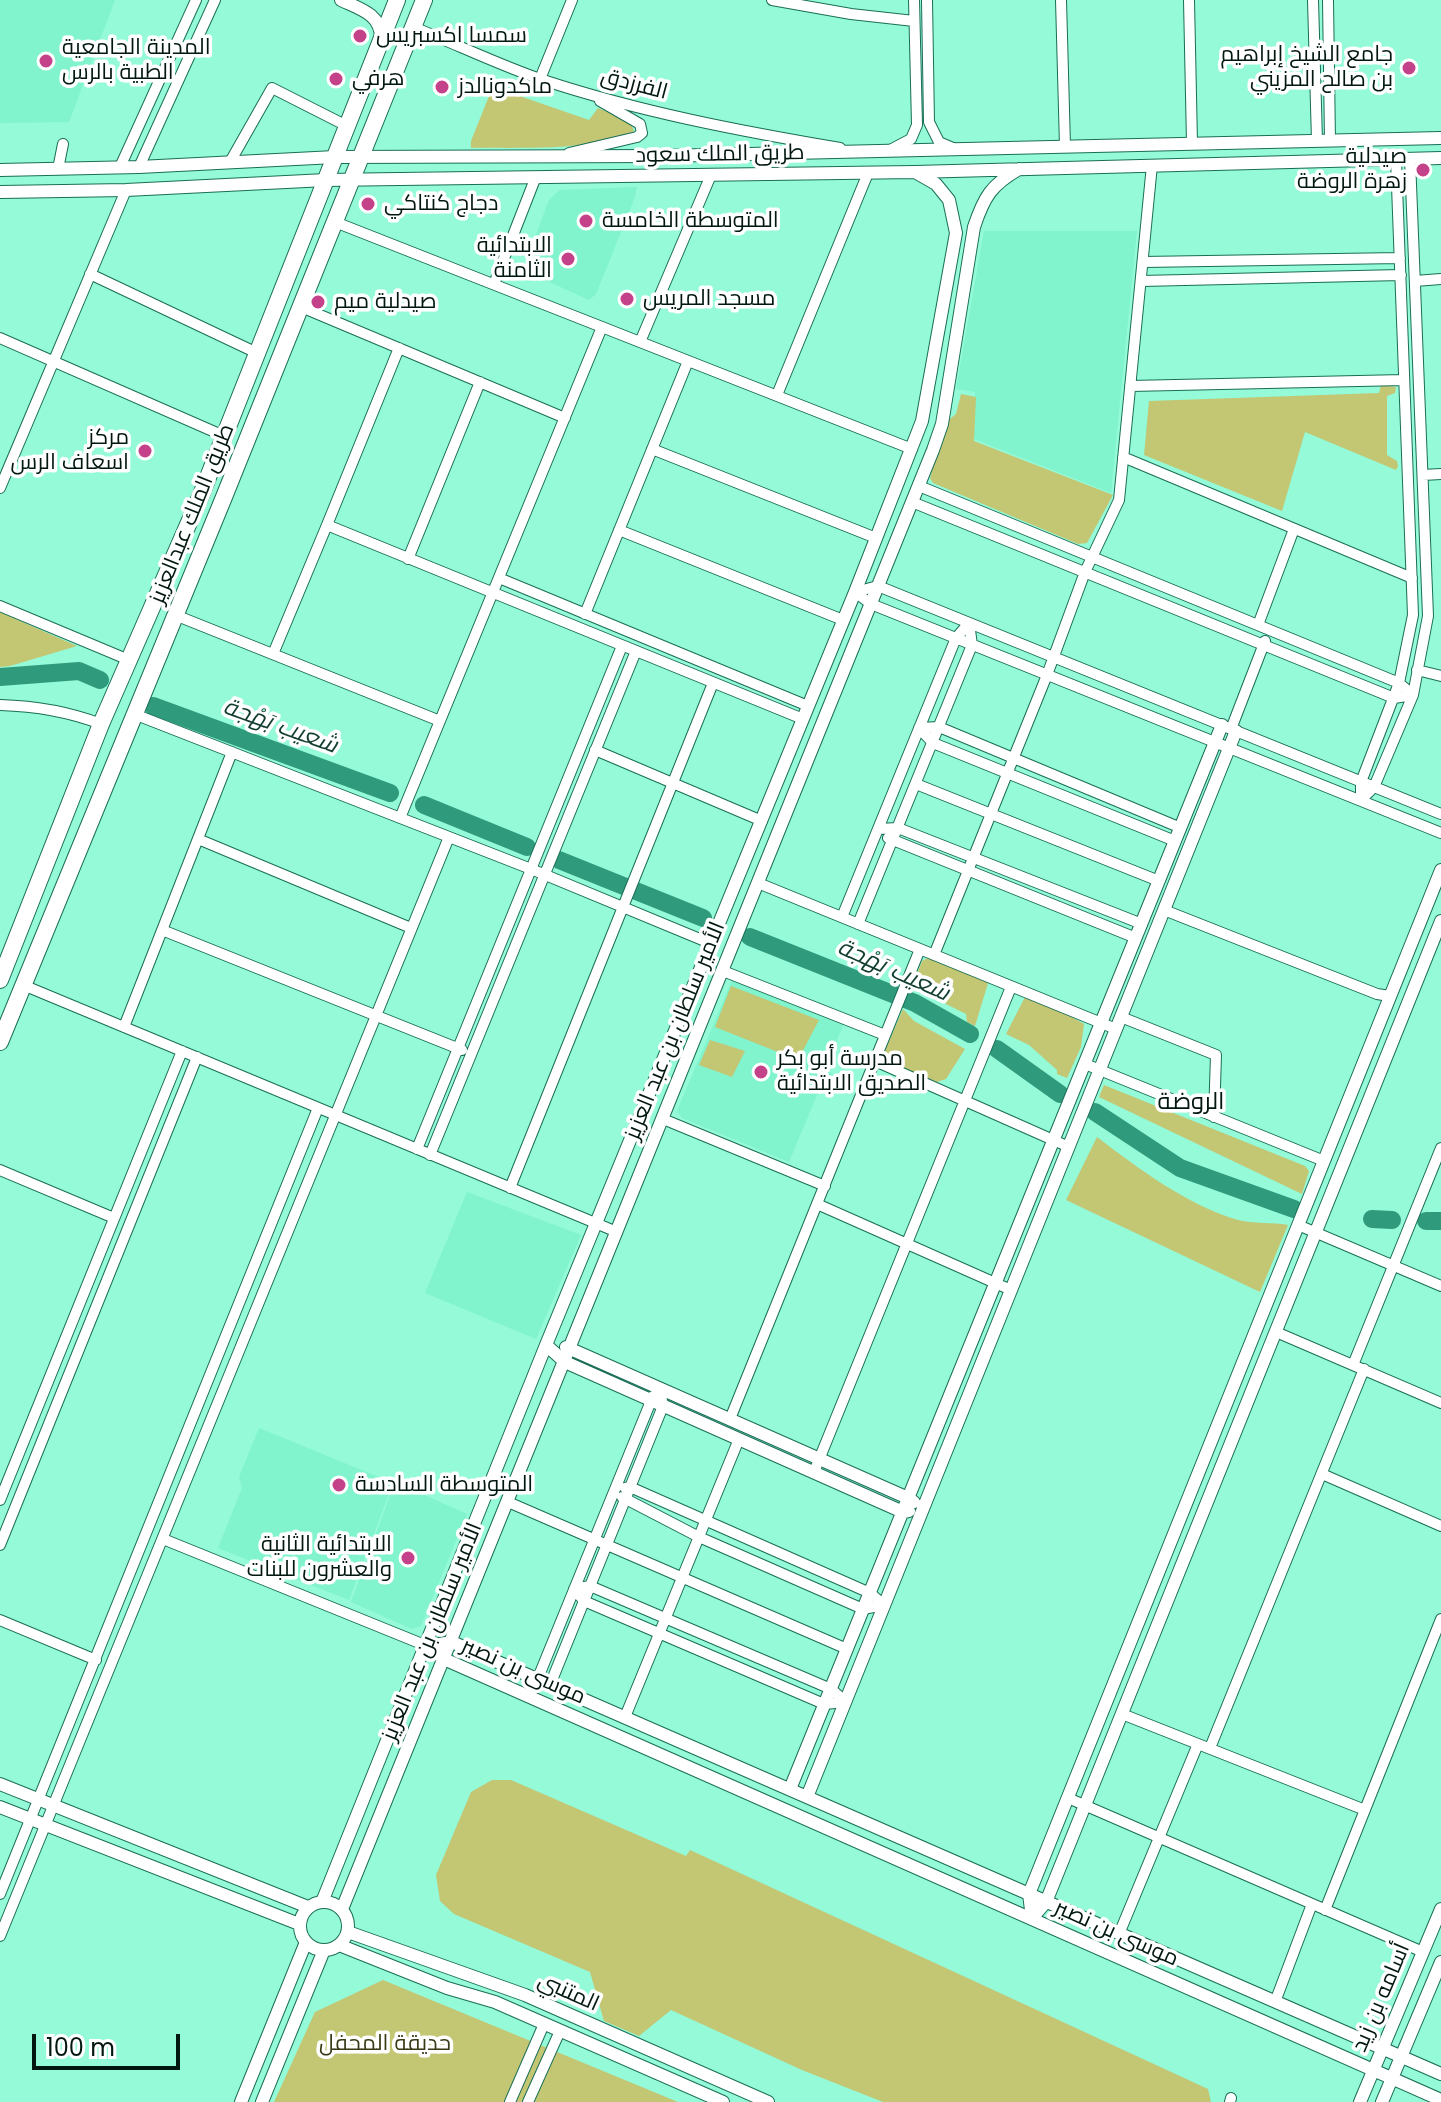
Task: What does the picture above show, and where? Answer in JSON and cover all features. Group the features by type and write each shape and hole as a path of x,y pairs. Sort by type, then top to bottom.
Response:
{"highway":[{"name":"طريق الملك عبدالعزيز","path":"0,980 4,962 101,724 224,436 397,0"},
{"name":"طريق الملك عبدالعزيز","path":"0,1042 424,0"}],"street":[{"path":"120,167 196,0"},
{"path":"139,167 215,0"},
{"path":"341,0 376,18 381,27 381,40"},
{"path":"540,79 572,0"},
{"path":"773,0 914,21"},
{"path":"890,150 905,144 917,125 914,0"},
{"path":"927,0 929,122 939,142 955,148"},
{"path":"1061,0 1065,146"},
{"path":"1189,0 1192,143"},
{"path":"1313,0 1324,141"},
{"path":"1324,141 1328,0"},
{"name":"الفرزدق","path":"413,27 540,79 585,92 715,127 854,151"},
{"path":"230,162 272,88 347,126"},
{"path":"558,156 637,137 642,133 640,124 585,92"},
{"name":"طريق الملك سعود","path":"0,170 335,157 662,156 1441,138"},
{"path":"58,169 63,144"},
{"path":"662,156 663,176"},
{"name":"طريق الملك سعود","path":"0,192 126,190 326,180 868,173 1441,158"},
{"path":"1361,800 1361,782 1399,683 1413,615 1396,159"},
{"path":"1361,800 1374,787 1413,695 1428,616 1410,159"},
{"path":"934,955 1047,675 1085,572 1119,500 1152,165"},
{"name":"الأمير سلطان بن عبد العزيز","path":"342,1909 919,486 942,424 978,216 990,189 1019,169"},
{"name":"الأمير سلطان بن عبد العزيز","path":"322,1902 922,421 956,233 949,200 936,184 915,172"},
{"path":"777,395 868,173"},
{"path":"640,342 711,175"},
{"path":"494,284 535,179"},
{"path":"0,488 126,190"},
{"path":"335,222 912,449"},
{"path":"1143,262 1400,258"},
{"path":"90,274 257,353"},
{"path":"1141,281 1401,275"},
{"path":"1415,281 1441,279"},
{"path":"301,307 565,418"},
{"path":"400,818 602,327"},
{"path":"0,338 224,436"},
{"path":"273,654 399,348"},
{"path":"585,614 688,361"},
{"path":"1130,386 1404,380"},
{"path":"408,559 480,382"},
{"path":"652,449 876,538"},
{"path":"1123,457 1412,578"},
{"path":"1423,475 1441,474"},
{"path":"919,486 1399,683 1413,695"},
{"path":"912,502 1394,698 1413,695"},
{"path":"327,525 803,719"},
{"path":"1258,625 1294,529"},
{"path":"619,530 843,620"},
{"path":"499,578 808,706"},
{"path":"855,592 878,586 1441,814"},
{"path":"855,592 871,604 1441,833"},
{"path":"0,606 129,660"},
{"path":"175,615 440,721"},
{"path":"842,917 956,638 969,623"},
{"path":"858,924 972,645 969,623"},
{"path":"807,1797 1229,748 1230,729 1270,630"},
{"path":"417,1149 622,646"},
{"path":"430,1155 636,651"},
{"path":"1417,670 1441,676"},
{"path":"510,1188 713,683"},
{"path":"0,705 69,711 101,724"},
{"path":"134,714 544,875 625,903 712,944"},
{"path":"919,728 939,727 1181,828"},
{"path":"919,728 933,743 1175,841"},
{"path":"790,1789 1215,743 1230,729"},
{"path":"595,750 762,821"},
{"path":"124,1027 232,752"},
{"path":"916,784 1159,881"},
{"path":"878,829 898,828 1142,924"},
{"path":"878,829 892,841 1136,938"},
{"path":"0,1936 449,837"},
{"path":"198,839 411,928"},
{"path":"1032,1918 1029,1894 1441,870"},
{"path":"758,883 1101,1023 1119,1023 1216,1055 1214,1117"},
{"path":"1164,910 1377,994 1390,996"},
{"path":"1032,1918 1046,1902 1441,921"},
{"path":"162,930 471,1054"},
{"path":"730,1419 920,949"},
{"path":"723,971 885,1035"},
{"path":"23,985 617,1232"},
{"path":"814,1472 1011,987"},
{"path":"0,1500 182,1051"},
{"path":"0,1545 197,1057"},
{"path":"875,1061 1069,1147"},
{"path":"1085,1064 1324,1161"},
{"path":"1,1888 318,1108"},
{"path":"663,1119 825,1186"},
{"path":"1210,1748 1322,1474 1393,1265 1441,1148"},
{"path":"0,1170 114,1218"},
{"path":"817,1204 1011,1290"},
{"path":"1298,1225 1441,1286"},
{"path":"1276,1332 1441,1403"},
{"path":"546,1345 570,1348 908,1498 922,1510"},
{"path":"546,1345 565,1362 903,1512 922,1510"},
{"path":"538,1678 650,1399 660,1389"},
{"path":"550,1685 663,1406 660,1389"},
{"path":"625,1717 739,1439"},
{"path":"1322,1474 1441,1526"},
{"path":"615,1490 630,1487 870,1593 884,1605"},
{"path":"615,1490 625,1500 699,1537 863,1609 884,1605"},
{"path":"508,1502 847,1649"},
{"path":"163,1539 427,1646"},
{"path":"574,1589 590,1586 831,1689 846,1702"},
{"path":"574,1589 584,1601 824,1704 846,1702"},
{"path":"1325,1910 1441,1619"},
{"path":"0,1620 96,1660"},
{"name":"موسى بن نصير","path":"427,1646 452,1642 538,1678 1441,2074"},
{"name":"موسى بن نصير","path":"427,1646 444,1659 1441,2100"},
{"path":"1122,1714 1365,1810"},
{"path":"1119,1934 1198,1744"},
{"path":"0,1784 308,1907"},
{"path":"1068,1798 1423,1952"},
{"path":"0,1807 299,1924"},
{"path":"322,1902 335,1904 342,1909 348,1932 339,1945 324,1950 306,1942 299,1924 308,1907 322,1902"},
{"path":"1275,2002 1312,1904"},
{"name":"أسامه بن زيد","path":"1360,2102 1441,1909"},
{"name":"المتنبي","path":"348,1932 525,1995 768,2102"},
{"path":"241,2102 306,1942"},
{"name":"المتنبي","path":"339,1945 447,1988 495,2002 723,2102"},
{"path":"262,2102 324,1950"},
{"name":"أسامه بن زيد","path":"1382,2102 1441,1962"},
{"path":"510,2102 544,2024"},
{"path":"528,2102 560,2031"}],"shaded area":[{"name":"المدينة الجامعية الطبية بالرس","path":"0,0 115,0 69,122 0,123"},
{"path":"637,187 596,294 589,300 532,274 524,266 549,200 560,190"},
{"path":"984,231 1137,231 1111,493 974,439 975,392 956,389"},
{"name":"مدرسة أبو بكر الصديق الابتدائية","path":"733,978 844,1023 825,1069 833,1074 826,1089 820,1088 789,1162 682,1118 677,1111"},
{"path":"467,1192 581,1235 536,1339 425,1293"},
{"path":"259,1428 393,1483 349,1600 218,1548 242,1488 239,1477"},
{"name":"الابتدائية الثانية والعشرون للبنات","path":"395,1482 467,1514 421,1626 412,1629 351,1602"}],"green space":[{"path":"495,81 505,82 508,92 589,120 598,108 630,121 634,131 619,138 579,145 471,148"},
{"path":"1381,385 1396,387 1395,393 1387,396 1387,455 1397,461 1396,470 1305,432 1282,511 1144,455 1149,401 1379,393"},
{"path":"961,394 976,397 974,441 1113,495 1087,543 1078,544 933,483 930,478 946,422 956,414"},
{"path":"0,612 77,646 0,667"},
{"path":"929,957 989,980 975,1026 967,1022 966,1014 912,987 922,961"},
{"path":"731,986 819,1020 798,1060 715,1027"},
{"path":"1025,997 1041,1003 1044,1001 1084,1024 1081,1047 1067,1078 1057,1074 1057,1070 1029,1045 1006,1034"},
{"path":"903,1009 914,1021 965,1049 946,1079 937,1082 882,1057"},
{"path":"710,1040 745,1051 732,1077 699,1065"},
{"path":"1104,1085 1305,1166 1309,1171 1302,1194 1099,1097"},
{"path":"1097,1137 1147,1173 1200,1205 1238,1220 1288,1225 1260,1292 1066,1200"},
{"path":"492,1780 511,1780 686,1856 690,1850 1208,2089 1211,2102 883,2102 802,2070 671,2010 639,2036 604,2021 590,1972 454,1914 440,1901 436,1875 471,1792"},
{"name":"حديقة المحفل","path":"383,1980 678,2102 274,2102 315,2012"}],"waterway":[{"name":"شعيب بَهْجة","path":"0,677 79,671 100,680"},
{"name":"شعيب بَهْجة","path":"153,706 390,793"},
{"name":"شعيب بَهْجة","path":"424,805 527,847"},
{"name":"شعيب بَهْجة","path":"559,860 703,918"},
{"name":"شعيب بَهْجة","path":"750,937 915,1003 970,1034"},
{"name":"شعيب بَهْجة","path":"997,1049 1060,1094"},
{"name":"شعيب بَهْجة","path":"1095,1112 1180,1168 1294,1209"},
{"name":"شعيب بَهْجة","path":"1372,1219 1392,1220"},
{"name":"شعيب بَهْجة","path":"1426,1221 1441,1221"}],"place":[{"name":"سمسا اكسبريس","path":"360,36"},
{"name":"المدينة الجامعية الطبية بالرس","path":"46,61"},
{"name":"جامع الشيخ إبراهيم بن صالح المزيني","path":"1409,68"},
{"name":"هرفي","path":"336,79"},
{"name":"ماكدونالدز","path":"442,87"},
{"name":"صيدلية زهرة الروضة","path":"1423,170"},
{"name":"دجاج كنتاكي","path":"368,204"},
{"name":"المتوسطة الخامسة","path":"586,221"},
{"name":"الابتدائية الثامنة","path":"568,259"},
{"name":"مسجد المريس","path":"627,299"},
{"name":"صيدلية ميم","path":"318,302"},
{"name":"مركز اسعاف الرس","path":"145,451"},
{"name":"مدرسة أبو بكر الصديق الابتدائية","path":"761,1072"},
{"name":"المتوسطة السادسة","path":"339,1485"},
{"name":"الابتدائية الثانية والعشرون للبنات","path":"408,1558"}],"district":[{"name":"الروضة","path":"1191,1103"}]}
